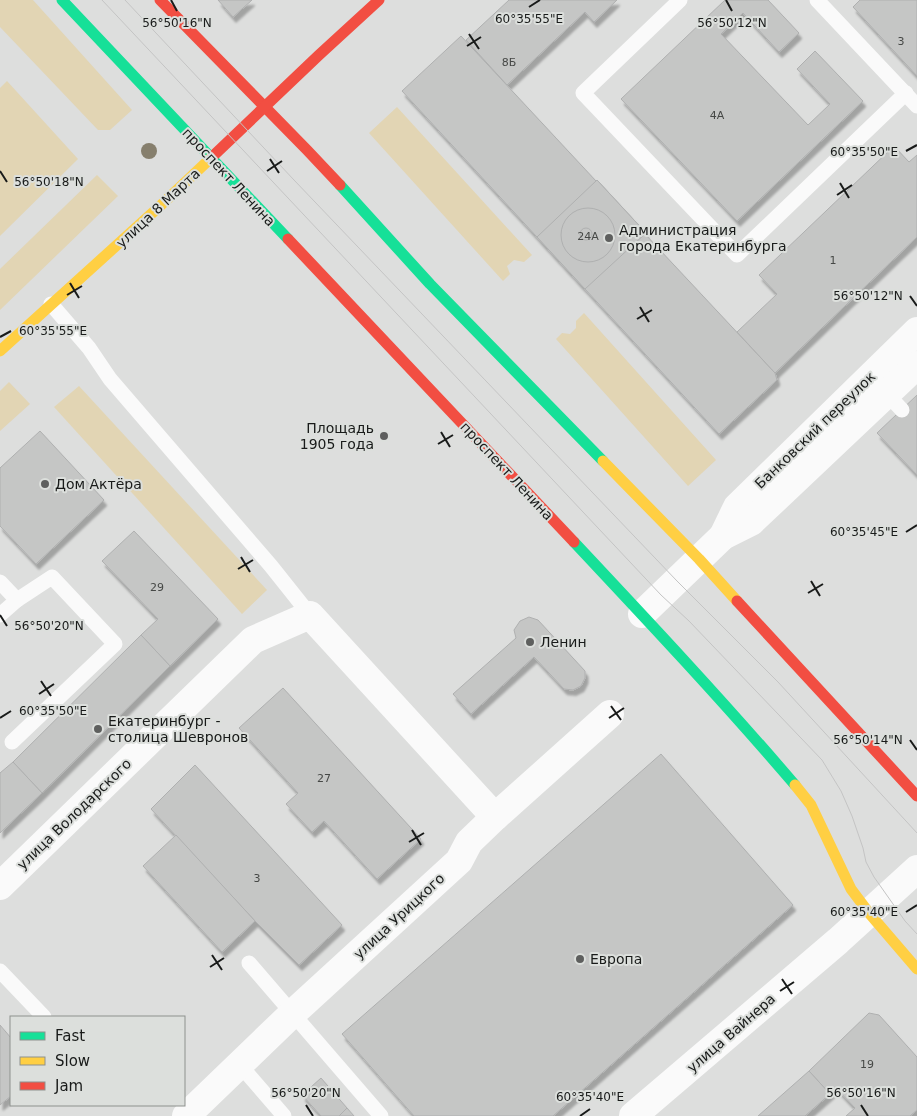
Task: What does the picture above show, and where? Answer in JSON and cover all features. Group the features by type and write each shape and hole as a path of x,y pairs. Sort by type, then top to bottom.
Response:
{"main road":[{"name":"проспект Ленина","path":"62,0 642,614 734,716 811,804 851,889 917,969"},
{"path":"160,0 307,150 430,284 699,559 917,796"},
{"name":"улица 8 Марта","path":"0,351 146,219 379,0"}],"street":[{"name":"Банковский переулок","path":"723,536 737,507 917,331"},
{"name":"Банковский переулок","path":"642,614 723,536 751,522 894,402 917,365"},
{"path":"310,614 495,817"},
{"name":"улица Володарского","path":"0,886 253,640 310,614"},
{"name":"улица Урицкого","path":"186,1116 293,1013 459,861 469,842 495,817 610,714"},
{"name":"улица Вайнера","path":"633,1116 838,941 917,870"}],"lane":[{"path":"680,0 583,93 737,255 906,93"},
{"path":"817,0 917,106"},
{"path":"52,304 89,348 110,379 310,614"},
{"path":"0,616 17,600 52,577 115,644 12,742"},
{"path":"0,582 17,600"},
{"path":"249,963 381,1116"},
{"path":"0,970 43,1016"},
{"path":"240,1065 284,1116"}],"shaded area":[{"path":"0,0 33,0 132,110 110,130 98,130 0,27"},
{"path":"7,81 78,159 0,236 0,88"},
{"path":"397,107 532,255 524,262 514,260 507,266 510,274 503,281 369,133"},
{"path":"97,175 118,196 0,310 0,269"},
{"path":"584,313 716,460 688,486 556,339 562,333 570,334 576,328 576,321"},
{"path":"9,382 30,404 0,431 0,391"},
{"path":"79,386 267,590 242,614 54,407"}],"building":[{"path":"218,0 252,0 233,17"},
{"path":"509,0 617,0 594,22 585,12 507,85 466,40"},
{"path":"725,0 768,0 799,33 779,52 743,13 721,34 808,125 830,104 797,69 815,51 863,101 737,221 621,99"},
{"path":"860,0 917,0 917,76 853,7"},
{"path":"461,36 775,373 777,380 719,434 402,91"},
{"path":"894,146 909,162 917,155 917,237 775,373 737,332 777,294 759,275"},
{"path":"597,180 646,233 585,289 537,237"},
{"path":"588,208 598,210 607,216 613,225 615,235 613,245 607,254 598,260 588,262 578,260 569,254 563,245 561,235 563,225 569,216 578,210"},
{"path":"584,228 588,228 592,234 588,240 584,240 580,236 580,232"},
{"path":"917,395 917,475 877,433"},
{"name":"Дом Актёра","path":"40,431 104,500 36,564 0,526 0,468"},
{"path":"134,531 218,619 170,666 141,635 158,619 102,561"},
{"path":"529,617 538,620 585,671 585,678 581,686 573,690 564,689 534,657 471,714 453,694 516,638 514,630 520,621"},
{"path":"141,635 170,666 42,793 13,762"},
{"path":"283,688 421,839 377,879 324,821 312,832 286,804 298,793 239,728"},
{"name":"Европа","path":"661,754 793,905 553,1116 414,1116 342,1034"},
{"path":"13,762 42,793 0,833 0,773"},
{"path":"195,765 342,925 299,965 255,921 151,809"},
{"path":"176,835 255,921 222,952 143,866"},
{"path":"869,1013 879,1015 917,1057 917,1110 910,1116 846,1116 855,1108 836,1088 830,1094 809,1071"},
{"path":"0,1025 10,1037 10,1097 0,1105"},
{"path":"809,1071 830,1094 805,1116 758,1116"},
{"path":"321,1078 347,1108 339,1116 321,1116 302,1095"},
{"path":"347,1108 354,1116 339,1116"}],"tram line":[{"path":"102,0 661,595 689,621 822,760 841,791 852,816 866,862 874,877 905,921 917,934"},
{"path":"125,0 677,581 778,682 917,833"}],"traffic: fast":[{"path":"62,0 288,239"},
{"path":"340,185 430,284 603,461"},
{"path":"574,542 714,693 795,785"}],"traffic: slow":[{"path":"0,351 212,157"},
{"path":"603,461 699,559 737,601"},
{"path":"795,785 811,805 851,889 917,969"}],"traffic: jam":[{"path":"160,0 340,185"},
{"path":"212,157 379,0"},
{"path":"288,239 574,542"},
{"path":"737,601 917,796"}],"place":[{"name":"Администрация города Екатеринбурга","path":"609,238"},
{"name":"Площадь 1905 года","path":"384,436"},
{"name":"Дом Актёра","path":"45,484"},
{"name":"Ленин","path":"530,642"},
{"name":"Екатеринбург - столица Шевронов","path":"98,729"},
{"name":"Европа","path":"580,959"}]}
